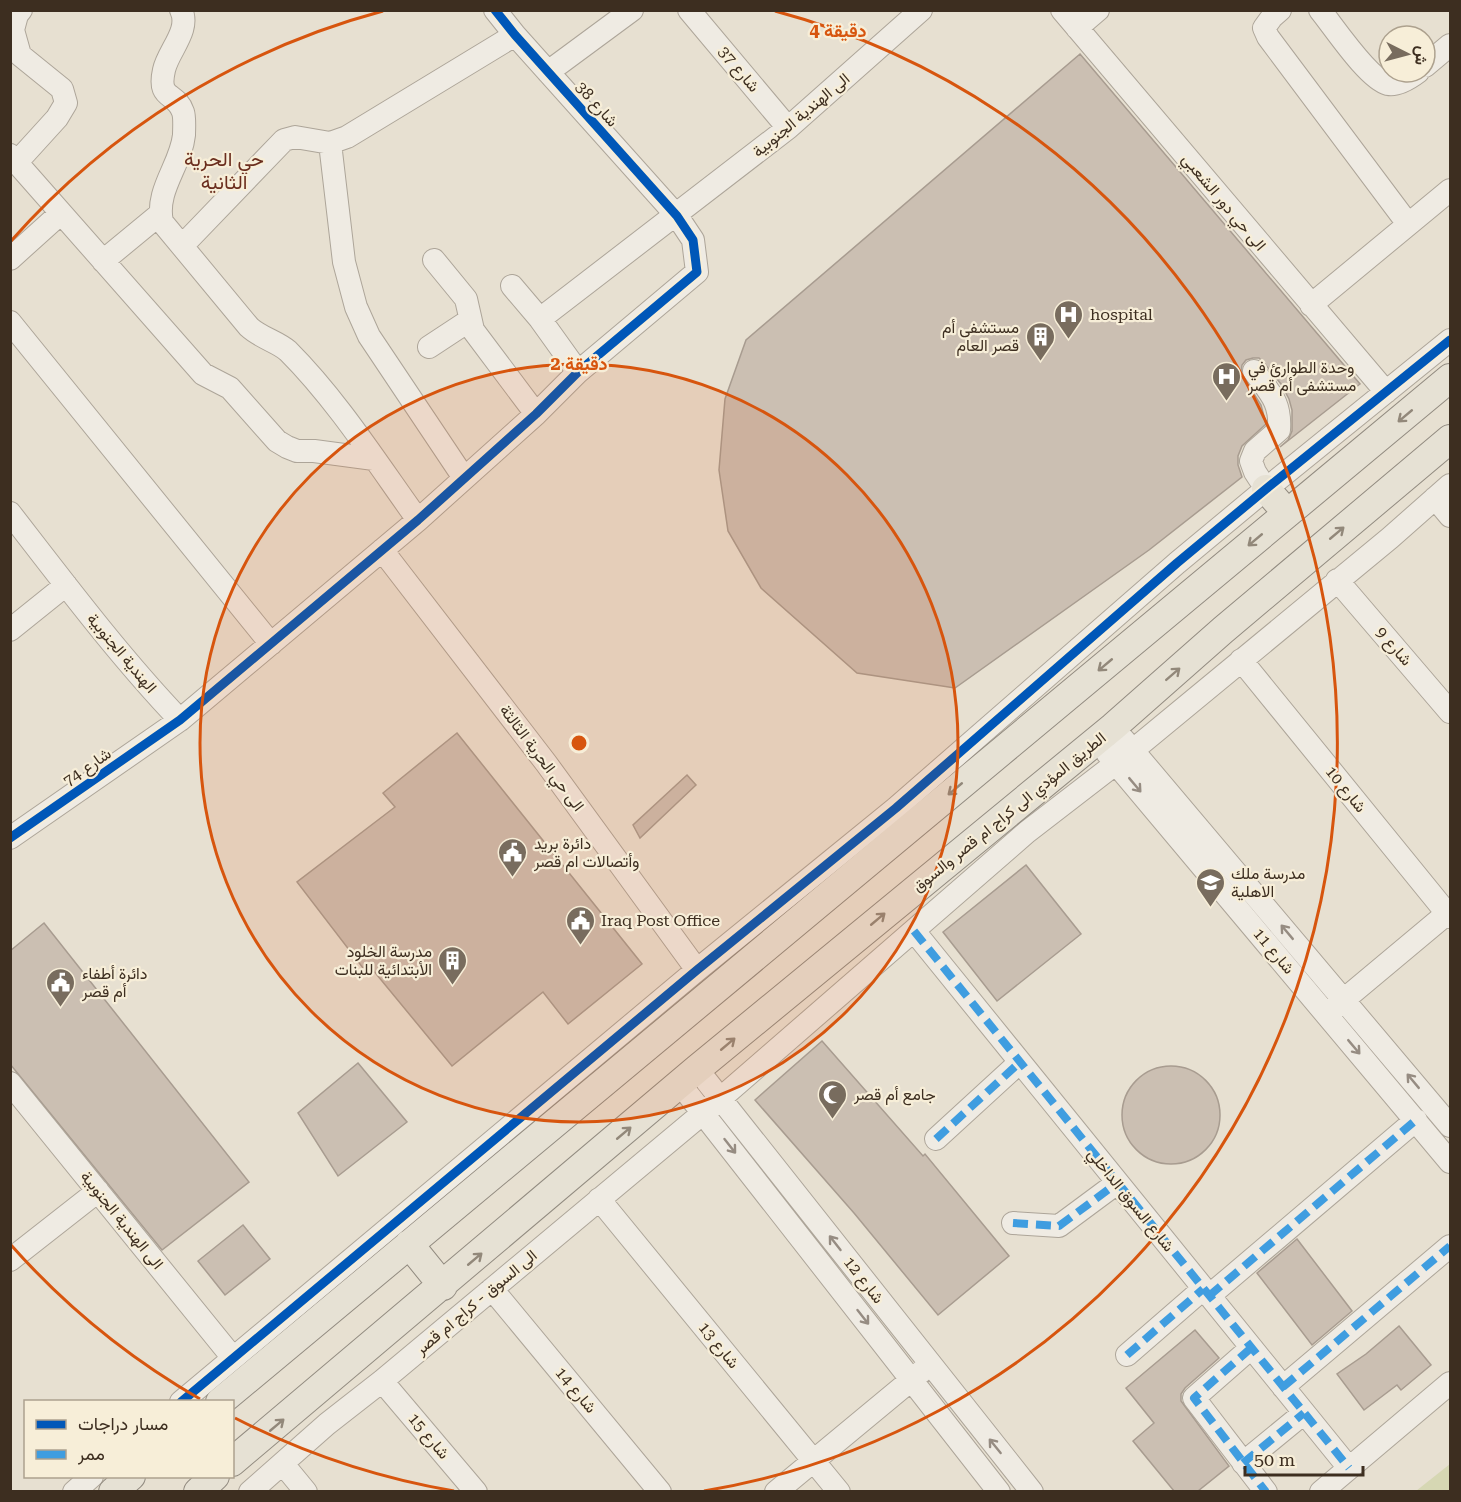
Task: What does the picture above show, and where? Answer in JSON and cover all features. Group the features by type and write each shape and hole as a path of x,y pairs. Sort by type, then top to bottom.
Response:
{"main road":[{"path":"221,1400 286,1330 409,1244 646,1030 1287,513 1450,378"},
{"name":"الطريق المؤدي الى كراج ام قصر والسوق","path":"234,1460 689,1077 1104,734 1450,439"},
{"path":"1266,489 1287,513"},
{"path":"409,1244 443,1286"},
{"path":"113,1491 129,1478"},
{"path":"198,1491 213,1478"}],"street":[{"path":"21,10 17,15 13,30 20,55 62,89 66,103 57,118 14,158 202,374 230,388 277,441 297,451 374,459"},
{"path":"181,10 184,19 183,28 164,67 162,85 166,94 177,103 183,112 184,137 161,199 162,222 249,327 285,349 322,387 418,520"},
{"name":"شارع 38","path":"495,10 514,35 677,216 693,240 697,272 578,372"},
{"path":"548,72 632,10"},
{"name":"شارع 37","path":"689,10 788,128"},
{"name":"الى الهندية الجنوبية","path":"540,319 677,216 788,128 896,18 921,10"},
{"name":"الى حي دور الشعبي","path":"1062,10 1386,392"},
{"path":"1077,28 1098,10"},
{"path":"1281,10 1264,28 1268,37 1408,224"},
{"path":"1320,10 1377,78"},
{"path":"182,246 284,140 295,137 330,143 347,137 514,35"},
{"path":"1437,56 1450,45"},
{"path":"330,143 344,262 356,307 369,336 464,478"},
{"path":"1311,305 1450,189"},
{"path":"10,259 61,213"},
{"path":"103,261 160,214"},
{"path":"434,260 466,299 473,330 536,414"},
{"path":"512,286 540,319 578,372"},
{"path":"429,346 470,321"},
{"path":"10,322 271,644"},
{"path":"182,1400 233,1358 286,1330 646,1030 697,970 896,808 1177,563 1450,340"},
{"path":"1254,371 1278,405 1280,416 1279,430 1256,451 1251,461 1266,489"},
{"name":"شارع 74","path":"10,838 180,720 418,520 536,414 578,372"},
{"path":"1443,492 1450,516"},
{"name":"الى السوق - كراج ام قصر","path":"250,1491 327,1424 382,1381 722,1098 1026,832 1124,757 1443,492"},
{"name":"الهندية الجنوبية","path":"10,513 66,585 180,720"},
{"name":"الى حي الحرية الثالثة","path":"382,550 546,763 697,970"},
{"name":"شارع 9","path":"1337,580 1450,712"},
{"path":"10,630 66,585"},
{"name":"شارع 10","path":"1241,660 1449,914"},
{"name":"شارع 11","path":"1104,734 1344,999 1450,1126"},
{"name":"شارع 11","path":"1124,757 1327,1014 1450,1162"},
{"path":"1327,1014 1449,914"},
{"name":"شارع السوق الداخلي","path":"914,931 1349,1468"},
{"path":"936,1139 1020,1062"},
{"name":"شارع 12","path":"689,1077 722,1098 1032,1491"},
{"name":"شارع 12","path":"689,1077 703,1112 999,1491"},
{"name":"الى الهندية الجنوبية","path":"10,1083 233,1358"},
{"path":"1127,1355 1416,1120"},
{"path":"1013,1223 1059,1226 1117,1183"},
{"path":"10,1260 98,1191"},
{"name":"شارع 13","path":"599,1199 839,1491"},
{"path":"1283,1387 1450,1246"},
{"name":"شارع 14","path":"492,1289 660,1491"},
{"path":"1251,1348 1194,1398 1266,1491"},
{"path":"776,1491 930,1364"},
{"name":"شارع 15","path":"382,1381 476,1491"},
{"path":"1321,1491 1450,1383"},
{"path":"1244,1463 1304,1413"},
{"path":"283,1464 306,1491"},
{"path":"74,1491 90,1478"}],"green space":[{"path":"1450,1464 1450,1491 1416,1491"}],"building":[{"name":"مستشفى أم قصر العام","path":"1080,54 1360,384 1280,447 1288,440 1292,431 1292,410 1289,399 1281,384 1259,358 1246,360 1242,365 1241,373 1261,405 1266,424 1242,446 1238,456 1238,465 1242,477 1149,550 955,688 857,673 761,588 728,531 719,470 725,399 746,340"},
{"path":"457,733 642,964 568,1024 543,992 452,1066 368,964 363,968 297,882 395,807 383,793"},
{"path":"687,775 696,785 640,838 633,825"},
{"path":"1026,865 1081,934 997,1001 943,932"},
{"name":"دائرة أطفاء أم قصر","path":"44,923 249,1182 162,1250 10,1064 10,951"},
{"path":"822,1041 923,1156 925,1154 1009,1256 938,1315 854,1213 755,1100"},
{"path":"358,1063 407,1122 338,1176 298,1113"},
{"path":"1171,1066 1190,1070 1206,1080 1216,1096 1220,1115 1216,1134 1206,1150 1190,1160 1171,1164 1152,1160 1136,1150 1126,1134 1122,1115 1126,1096 1136,1080 1152,1070"},
{"path":"243,1225 270,1259 225,1295 198,1261"},
{"path":"1297,1239 1352,1311 1312,1345 1257,1273"},
{"path":"1399,1326 1431,1365 1401,1390 1397,1385 1364,1410 1337,1374 1366,1354"},
{"path":"1195,1330 1219,1358 1185,1388 1181,1394 1181,1401 1229,1466 1198,1491 1174,1491 1133,1441 1154,1423 1126,1388"}],"marked path":[{"path":"914,931 1349,1468"},
{"path":"936,1139 1020,1062"},
{"path":"1209,1296 1416,1120"},
{"path":"1013,1223 1059,1226 1117,1183"},
{"path":"1283,1387 1450,1246"},
{"path":"1127,1355 1203,1289"},
{"path":"1251,1348 1194,1398 1266,1492"},
{"path":"1243,1463 1304,1413"}],"cycle path":[{"path":"10,838 180,720 418,520 536,414 578,372 697,272 693,240 677,216 495,10"},
{"path":"183,1400 697,970 896,808 1177,563 1450,340"}],"place":[{"name":"hospital","path":"1069,340"},
{"name":"مستشفى أم قصر العام","path":"1040,362"},
{"name":"وحدة الطوارئ في مستشفى أم قصر","path":"1227,402"},
{"name":"دائرة بريد وأتصالات ام قصر","path":"513,878"},
{"name":"مدرسة ملك الاهلية","path":"1210,908"},
{"name":"Iraq Post Office","path":"580,946"},
{"name":"مدرسة الخلود الأبتدائية للبنات","path":"453,986"},
{"name":"دائرة أطفاء أم قصر","path":"61,1008"},
{"name":"جامع أم قصر","path":"833,1120"}],"district":[{"name":"حي الحرية الثانية","path":"224,170"}]}
